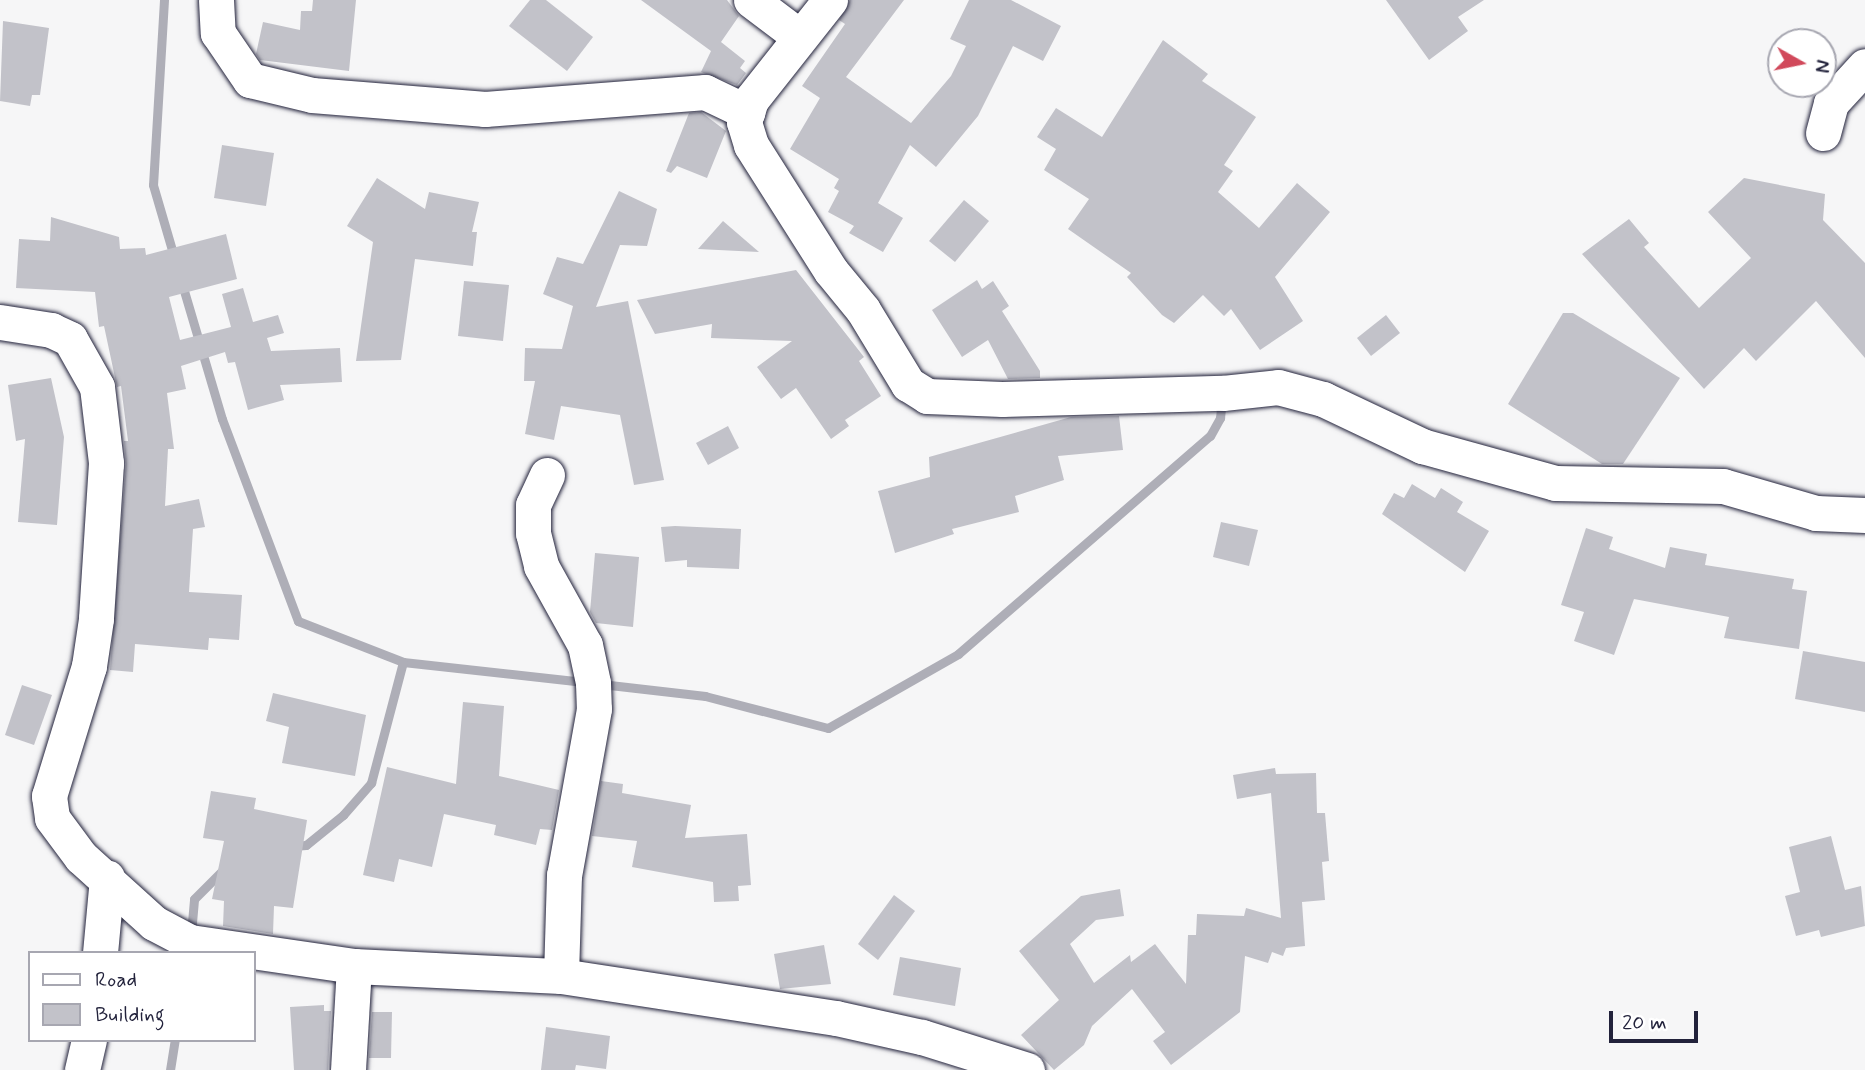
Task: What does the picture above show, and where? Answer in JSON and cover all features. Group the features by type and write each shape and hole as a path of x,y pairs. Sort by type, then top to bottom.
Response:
{"street":[{"path":"216,0 218,33 250,80 312,95 485,109 705,92 747,112"},
{"path":"751,0 800,37"},
{"path":"830,0 751,100 744,122 751,145 908,384 927,396 1002,399 1223,393 1278,387 1323,399 1422,446 1555,483 1723,486 1816,513 1865,515"},
{"path":"1823,133 1831,103 1865,66"},
{"path":"0,322 51,330 70,340 97,387 106,463 96,619 89,666 49,796 52,818 81,857 107,877 154,923 190,942 252,951"},
{"path":"548,475 533,505 533,533 541,566 585,645 593,684 594,709 564,875 561,976"},
{"path":"100,951 107,877"},
{"path":"256,952 354,966 561,976 836,1018 922,1037 1027,1070"},
{"path":"348,1070 354,966"},
{"path":"82,1070 89,1042"}],"building":[{"path":"313,0 356,0 349,71 260,60 256,54 263,22 300,30 301,11 312,11"},
{"path":"530,0 546,0 593,37 567,71 509,26"},
{"path":"641,0 727,0 739,16 721,42 745,61 740,68 746,73 737,85 701,72 711,51"},
{"path":"850,0 904,0 846,77 911,123 951,76 966,46 950,39 969,0 1011,0 1061,26 1043,61 1013,46 978,116 936,167 910,145 878,203 903,218 883,252 849,233 854,226 828,212 839,191 834,188 839,179 790,149 820,98 802,86 845,24 839,20"},
{"path":"1386,0 1484,0 1458,17 1468,31 1429,60"},
{"path":"3,21 49,28 40,95 32,95 30,106 0,101"},
{"path":"1163,40 1208,74 1202,81 1256,117 1224,165 1233,171 1218,192 1259,228 1297,183 1330,212 1275,277 1303,321 1260,350 1231,309 1224,316 1203,295 1174,323 1162,315 1127,277 1131,273 1068,229 1089,199 1044,170 1056,149 1037,137 1056,108 1102,137"},
{"path":"701,112 726,131 707,178 677,166 671,173 666,171 689,113"},
{"path":"222,145 274,153 266,206 214,198"},
{"path":"377,178 425,209 429,192 479,202 472,232 477,232 473,266 415,259 401,360 356,361 373,242 347,226"},
{"path":"1744,178 1825,194 1823,220 1865,263 1865,358 1816,301 1756,361 1744,348 1704,389 1582,254 1629,219 1649,243 1644,247 1699,308 1751,258 1708,212"},
{"path":"619,191 657,209 647,246 620,245 596,307 628,301 664,480 634,485 620,415 561,406 554,440 525,434 535,381 524,381 525,348 562,349 573,306 543,294 557,257 583,264"},
{"path":"964,200 989,221 955,262 929,241"},
{"path":"51,217 119,237 120,249 145,248 146,255 226,234 237,279 169,297 180,340 231,327 222,294 243,288 253,322 278,315 284,333 267,338 271,351 340,348 342,382 280,385 284,400 248,410 235,362 228,363 225,352 181,366 186,389 167,393 174,449 168,449 165,506 199,499 205,527 193,529 189,592 242,595 239,640 209,638 208,650 135,644 133,672 110,670 126,464 124,441 128,441 121,386 117,387 104,326 99,327 95,292 16,288 19,239 50,241"},
{"path":"723,221 759,252 698,249"},
{"path":"796,270 864,357 859,361 881,396 845,420 849,426 831,439 796,388 781,399 757,367 792,341 711,338 712,324 655,334 637,300"},
{"path":"977,280 982,289 993,281 1009,306 1002,311 1040,371 1040,378 1008,379 988,340 962,357 932,310"},
{"path":"464,281 509,285 503,341 458,336"},
{"path":"1563,313 1573,313 1680,378 1623,464 1602,464 1508,404"},
{"path":"1386,315 1400,333 1371,356 1357,338"},
{"path":"51,378 64,437 57,525 18,522 25,439 16,441 8,385"},
{"path":"1119,416 1123,450 1058,456 1064,480 1015,496 1019,512 952,529 954,534 895,553 878,491 930,477 929,457 1071,417"},
{"path":"728,426 739,448 708,465 696,443"},
{"path":"1412,484 1435,498 1441,488 1463,502 1457,512 1489,531 1465,572 1382,514 1394,493 1404,498"},
{"path":"1221,522 1258,530 1249,566 1213,557"},
{"path":"661,527 741,529 739,569 687,567 687,560 665,562"},
{"path":"1586,528 1613,537 1609,549 1665,568 1670,547 1707,554 1705,565 1794,579 1792,589 1807,591 1799,649 1724,638 1729,617 1634,599 1614,655 1574,641 1584,612 1561,605"},
{"path":"595,553 639,557 633,627 596,623 590,612"},
{"path":"1803,651 1865,662 1865,712 1795,699"},
{"path":"22,685 52,695 34,745 5,735"},
{"path":"273,693 366,715 355,776 282,763 289,727 266,721"},
{"path":"463,702 504,706 499,776 559,790 552,830 540,829 536,845 494,835 496,825 444,814 432,867 399,859 394,882 363,875 387,767 456,784"},
{"path":"1275,768 1276,774 1316,773 1317,813 1325,813 1329,861 1322,862 1325,900 1302,902 1305,946 1286,948 1283,956 1272,952 1268,963 1245,956 1240,1012 1171,1065 1153,1041 1165,1032 1132,989 1092,1026 1084,1045 1054,1070 1021,1035 1059,1000 1019,951 1081,896 1120,889 1124,916 1096,920 1070,944 1094,983 1130,955 1131,962 1155,944 1186,984 1188,935 1196,935 1197,914 1244,916 1246,908 1281,918 1271,793 1237,799 1233,775"},
{"path":"601,781 623,784 622,793 691,805 685,838 747,834 751,885 738,886 739,901 714,902 713,882 632,867 637,841 592,836"},
{"path":"211,791 256,798 254,809 307,820 293,908 274,906 273,934 223,926 224,901 212,899 224,841 203,838"},
{"path":"1831,836 1845,890 1861,886 1865,926 1821,937 1819,930 1796,936 1785,896 1800,892 1789,847"},
{"path":"894,895 915,911 878,960 858,944"},
{"path":"824,945 831,984 780,989 774,954"},
{"path":"900,957 961,968 955,1006 893,995"},
{"path":"324,1005 324,1011 331,1011 328,1070 294,1070 290,1007"},
{"path":"372,1012 392,1012 391,1058 369,1058"},
{"path":"546,1027 610,1036 606,1069 576,1065 575,1070 541,1070"}],"waterway":[{"path":"164,0 153,185 174,257"},
{"path":"182,284 222,419 298,621 403,662 584,682"},
{"path":"601,684 705,696 828,728 958,654 1210,436 1220,418 1222,400"},
{"path":"293,846 306,845 343,815 371,783 403,662"},
{"path":"191,934 194,899 224,869"},
{"path":"170,1070 175,1042"}]}
